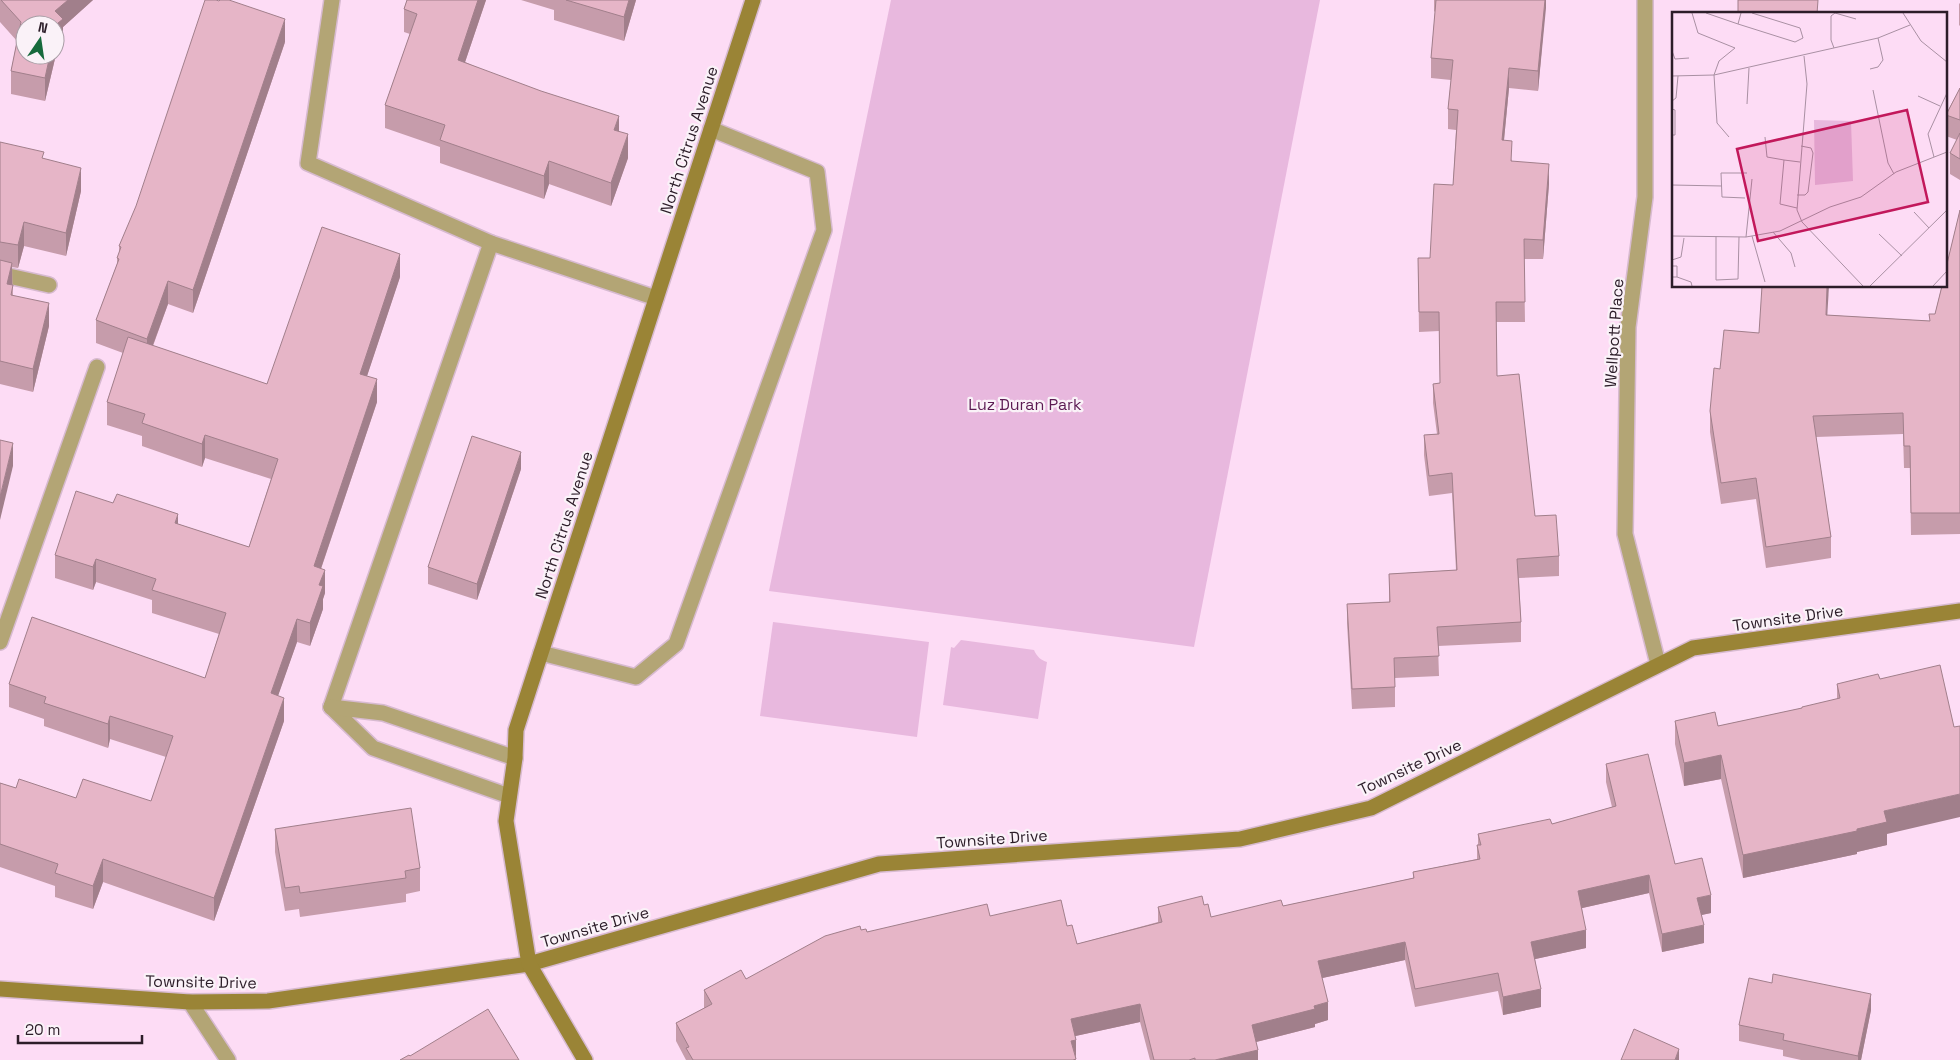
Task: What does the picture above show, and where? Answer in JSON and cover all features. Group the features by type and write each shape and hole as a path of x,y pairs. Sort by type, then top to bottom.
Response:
{"main road":[{"name":"North Citrus Avenue","path":"585,1060 529,964 506,821 515,758 516,730 752,0"},
{"name":"Townsite Drive","path":"0,989 190,1002 268,1001 529,964 880,864 1240,839 1371,808 1693,648 1960,611"}],"street":[{"path":"332,0 308,163 490,243 656,298"},
{"name":"Wellpott Place","path":"1645,0 1644,197 1628,327 1625,534 1658,664"},
{"path":"541,653 636,677 676,644 824,230 817,172 711,129"},
{"path":"331,707 490,243"},
{"path":"0,274 49,285"},
{"path":"0,642 97,367"},
{"path":"331,707 383,713 515,758"},
{"path":"331,707 373,748 510,796"},
{"path":"190,1002 228,1060"}],"green space":[{"name":"Luz Duran Park","path":"891,0 1320,0 1194,647 769,591"},
{"path":"773,622 929,642 917,737 760,716"},
{"path":"961,640 1034,650 1039,658 1047,662 1038,719 943,705 951,647 954,648"}],"building":[{"path":"1,0 68,0 55,11 59,15 15,15"},
{"path":"205,0 229,0 285,19 193,290 168,281 147,339 96,320 119,259 117,258 121,247 119,246 136,206"},
{"path":"407,0 478,0 458,60 541,91 619,116 614,130 628,134 611,183 549,161 544,176 440,140 445,125 385,105 417,14 404,9"},
{"path":"566,0 629,0 624,17"},
{"path":"1436,0 1545,0 1538,71 1509,68 1502,140 1512,141 1511,161 1549,164 1543,240 1524,239 1525,302 1496,302 1497,376 1519,374 1535,516 1556,515 1559,556 1517,559 1521,622 1437,627 1439,656 1394,658 1395,687 1352,689 1347,604 1390,602 1389,574 1457,570 1452,473 1429,476 1424,435 1439,434 1433,384 1440,383 1439,312 1419,312 1418,258 1430,258 1434,184 1453,185 1458,110 1448,109 1453,60 1431,58"},
{"path":"1738,0 1818,0 1817,12 1738,12"},
{"path":"15,51 15,65 48,65 45,78 11,71"},
{"path":"1960,88 1960,120 1948,116 1948,111"},
{"path":"1960,133 1960,159 1950,153"},
{"path":"0,142 44,152 42,158 81,168 66,233 24,222 18,245 0,242"},
{"path":"1960,210 1960,513 1911,513 1910,446 1904,446 1903,413 1813,416 1831,537 1766,547 1756,478 1721,483 1710,411 1714,368 1720,369 1724,330 1759,333 1762,288 1827,288 1826,315 1930,321 1929,314 1935,314 1942,288 1948,288 1948,260"},
{"path":"322,227 400,254 360,374 377,379 314,566 325,570 319,585 323,586 310,623 297,619 271,693 284,698 214,898 103,859 93,886 55,873 58,864 0,844 0,783 16,788 19,779 76,798 83,779 151,801 173,736 110,716 108,724 44,703 46,697 9,684 32,617 205,678 226,613 152,590 156,579 96,559 93,567 55,555 76,491 113,503 117,494 178,514 175,523 249,547 278,459 205,435 202,444 142,423 145,414 107,402 128,337 267,384"},
{"path":"0,260 12,263 7,284 13,285 11,295 49,303 33,369 0,361"},
{"path":"472,436 521,452 477,584 428,567"},
{"path":"0,440 13,443 0,497"},
{"path":"1940,665 1954,727 1960,726 1960,794 1884,811 1887,822 1857,829 1857,831 1743,855 1721,755 1684,763 1675,721 1715,712 1718,726 1840,698 1837,684 1878,674 1880,679"},
{"path":"1648,754 1675,864 1702,858 1711,895 1697,898 1704,925 1662,934 1649,875 1578,891 1586,930 1531,942 1541,989 1503,997 1498,973 1415,989 1405,942 1318,961 1328,1002 1314,1006 1315,1009 1252,1025 1258,1050 1215,1060 1195,1060 1195,1058 1189,1060 1154,1060 1140,1004 1071,1019 1076,1040 1071,1041 1076,1059 1073,1060 693,1060 686,1048 689,1047 676,1023 712,1004 704,990 741,970 746,979 825,936 860,926 861,930 866,929 867,932 987,904 990,916 1061,900 1067,926 1072,925 1077,944 1162,922 1158,907 1202,896 1204,905 1208,904 1211,917 1281,900 1283,906 1414,878 1413,872 1480,859 1477,845 1481,845 1478,834 1550,819 1552,824 1616,806 1606,764"},
{"path":"411,808 420,868 405,871 406,878 300,893 299,886 285,888 275,829"},
{"path":"1773,974 1871,994 1858,1056 1783,1040 1784,1034 1739,1025 1749,978 1772,983"},
{"path":"488,1009 519,1060 400,1060 410,1056"},
{"path":"1634,1029 1679,1049 1675,1060 1621,1060"}]}
